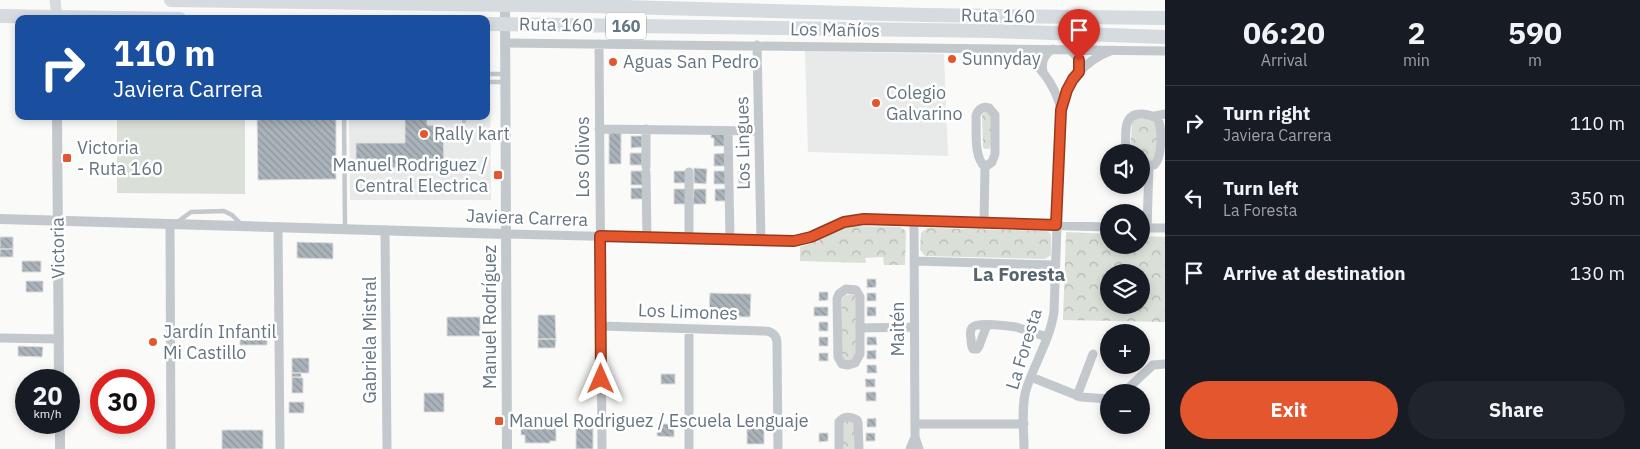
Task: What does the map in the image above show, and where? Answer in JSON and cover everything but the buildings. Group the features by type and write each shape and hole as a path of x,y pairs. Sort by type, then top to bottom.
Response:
{"highway":[{"name":"Ruta 160","path":"171,0 505,5 587,3 925,14 1165,18"},
{"path":"0,16 15,17"},
{"name":"Ruta 160","path":"490,24 993,31 1165,37"}],"main road":[{"path":"55,0 57,15"}],"street":[{"name":"Manuel Rodríguez","path":"505,5 507,449"},
{"name":"Los Mañíos","path":"505,43 1165,51"},
{"name":"Los Olivos","path":"599,44 602,449"},
{"name":"Los Lingues","path":"757,45 762,241"},
{"name":"La Foresta","path":"1012,48 1028,58 1046,75 1056,93 1061,110"},
{"path":"1053,49 1044,57 1042,64 1046,75 1061,83 1075,77 1080,68 1079,60 1068,49"},
{"name":"La Foresta","path":"1024,449 1025,396 1047,337 1054,312 1056,225 1063,100 1075,77 1097,57 1115,50"},
{"path":"984,223 985,167 978,155 976,116 980,109 987,107 995,115 995,154 992,162 985,167"},
{"path":"1126,144 1129,118 1135,114 1155,116 1165,114"},
{"path":"1150,165 1156,164 1159,157 1160,124 1155,116"},
{"name":"Victoria","path":"57,120 59,369"},
{"path":"599,129 759,131"},
{"path":"646,129 647,238"},
{"path":"728,130 730,240"},
{"path":"689,172 690,239"},
{"name":"Javiera Carrera","path":"0,219 762,241 794,241 803,239 835,225 854,220 1100,227"},
{"name":"Maitén","path":"910,449 915,437 914,221"},
{"path":"171,449 173,224"},
{"path":"278,227 280,449"},
{"path":"1150,228 1165,228"},
{"name":"Gabriela Mistral","path":"385,230 387,449"},
{"path":"914,261 1055,265"},
{"path":"853,289 860,294 860,328 859,357 853,364 842,364 838,357 837,299 844,290 853,289"},
{"path":"987,325 1021,328 1047,337"},
{"name":"Los Limones","path":"601,326 765,331 774,334 777,343 778,449"},
{"path":"860,328 914,327"},
{"path":"689,328 689,449"},
{"path":"0,338 59,339"},
{"path":"1077,396 1093,354"},
{"path":"1133,384 1153,366 1165,364"},
{"path":"1031,377 1077,396 1100,398"},
{"path":"839,449 839,422 843,418 849,417 857,420 858,423 859,449"},
{"path":"915,424 1024,424"},
{"path":"60,434 60,449"},
{"name":"Maitén","path":"915,437 920,449"}],"lane":[{"path":"490,75 505,78"},
{"path":"490,81 505,78"},
{"path":"344,120 345,229"}],"shaded area":[{"path":"490,41 491,200 350,200 349,120 490,120"},
{"name":"Colegio Galvarino","path":"805,51 944,54 948,156 808,152"}],"green space":[{"path":"987,111 991,114 992,143 989,149 985,149 983,147 982,115"},
{"path":"1136,119 1154,119 1159,123 1155,159 1150,162 1150,144 1131,144 1132,123"},
{"path":"117,120 245,120 245,194 117,193"},
{"path":"853,226 900,227 906,231 905,265 884,265 883,257 865,258 866,263 800,261 800,247 816,242 841,229"},
{"path":"927,228 1047,231 1051,234 1051,255 1045,259 925,256 920,250 921,233"},
{"path":"1066,232 1100,234 1100,254 1150,254 1150,236 1165,237 1165,322 1063,320"},
{"path":"851,294 857,300 856,358 848,362 844,360 841,354 842,300 844,296"},
{"path":"847,421 853,421 855,425 855,449 841,449 843,425"}],"place":[{"name":"Sunnyday","path":"952,59"},
{"name":"Aguas San Pedro","path":"613,62"},
{"name":"Colegio Galvarino","path":"876,103"},
{"name":"Rally kart","path":"424,134"},
{"name":"Victoria - Ruta 160","path":"67,158"},
{"name":"Manuel Rodriguez / Central Electrica","path":"498,175"},
{"name":"Jardín Infantil Mi Castillo","path":"153,342"},
{"name":"Manuel Rodriguez / Escuela Lenguaje","path":"499,421"}],"district":[{"name":"La Foresta","path":"1019,274"}],"route":[{"path":"601,379 600,236 794,241 811,237 844,222 864,219 1056,225 1061,110 1067,90 1079,72 1079,60"}]}
